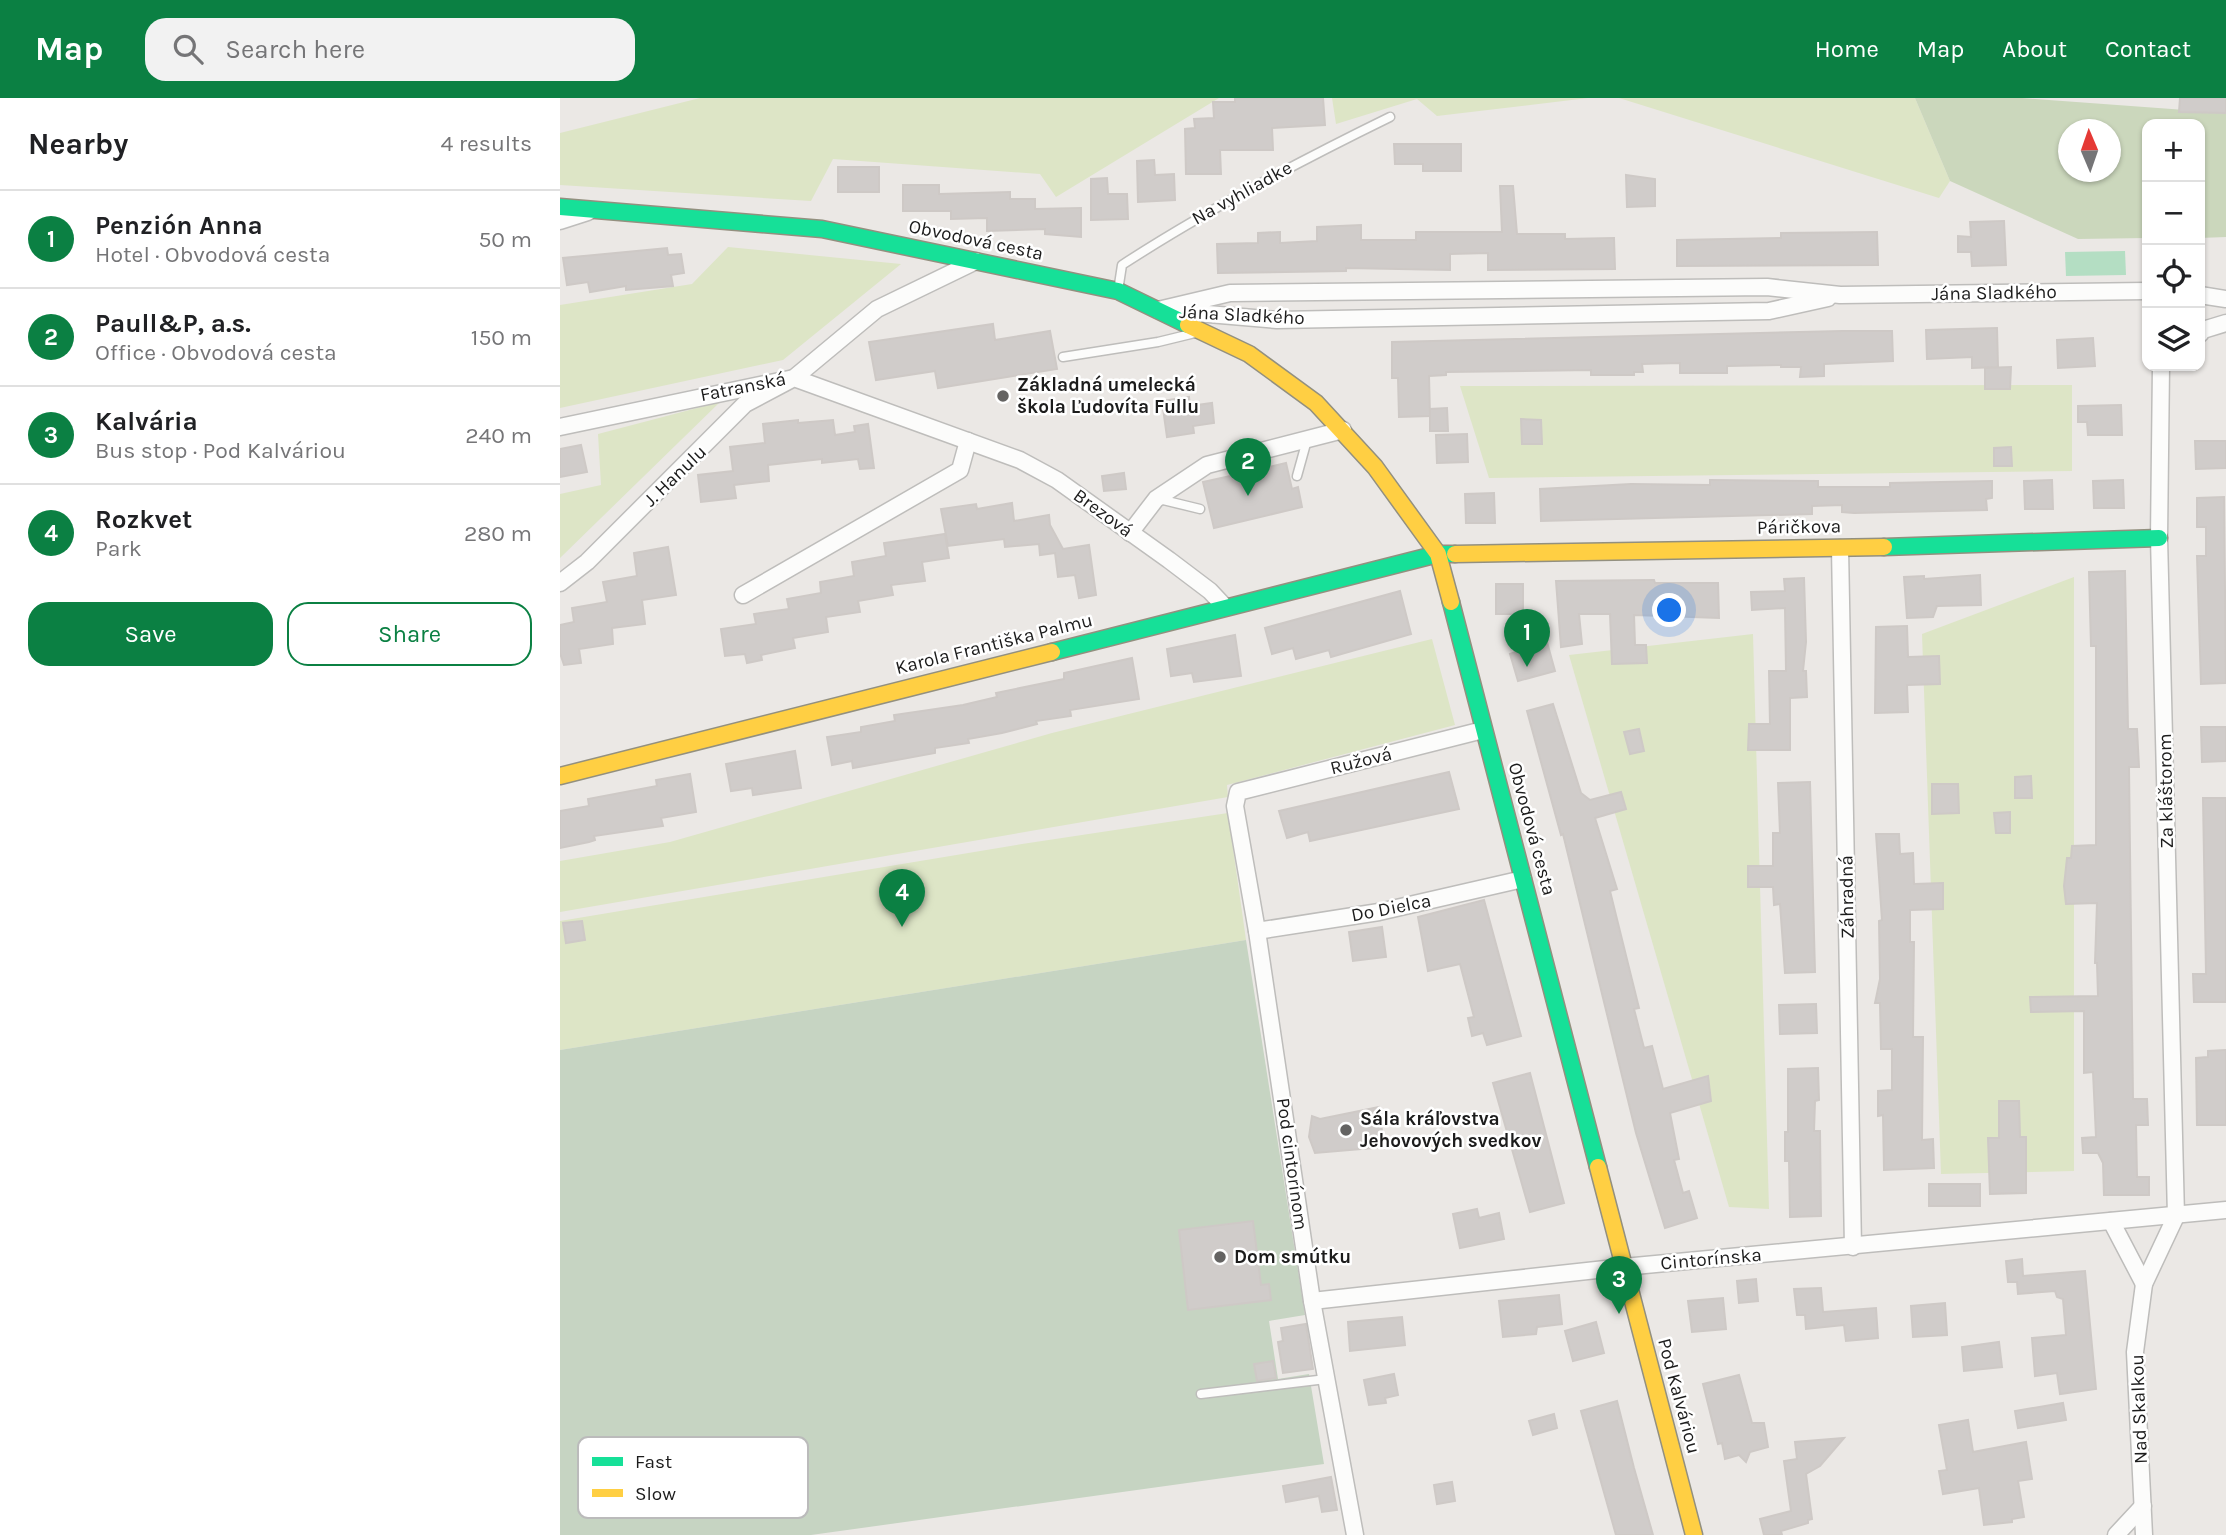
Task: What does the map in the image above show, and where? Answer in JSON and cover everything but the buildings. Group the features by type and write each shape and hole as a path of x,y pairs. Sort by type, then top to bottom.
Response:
{"street":[{"name":"Obvodová cesta","path":"560,207 590,212 822,229 1118,291 1249,355 1315,403 1343,430 1375,467 1438,554 1624,1267"},
{"path":"560,221 590,212"},
{"name":"Fatranská","path":"560,427 794,377 877,309 976,261"},
{"name":"Jána Sladkého","path":"1158,310 1230,293 1767,288 1840,295 2142,291"},
{"name":"Jána Sladkého","path":"1158,310 1277,320 1769,311 1840,295"},
{"path":"2205,296 2226,299"},
{"path":"2205,329 2226,323"},
{"name":"Za kláštorom","path":"2161,373 2160,538 2176,1216"},
{"name":"Brezová","path":"794,377 1020,460 1057,480 1210,591 1224,607"},
{"name":"J. Hanulu","path":"560,583 587,562 745,404 794,377"},
{"path":"1130,533 1156,499 1207,465 1343,430"},
{"path":"743,595 960,470 968,441"},
{"name":"Páričkova","path":"1438,554 1840,548 2160,538"},
{"name":"Záhradná","path":"1840,548 1853,1247"},
{"name":"Karola Františka Palmu","path":"560,776 1438,554"},
{"name":"Ružová","path":"1238,792 1483,730"},
{"name":"Pod cintorínom","path":"1238,792 1235,806 1257,931 1312,1301 1355,1535"},
{"name":"Do Dielca","path":"1257,931 1379,912 1523,879"},
{"name":"Cintorínska","path":"1312,1301 1624,1267 2226,1210"},
{"name":"Nad Skalkou","path":"2144,1535 2135,1352 2144,1284 2176,1216"},
{"path":"2111,1221 2144,1284"},
{"name":"Pod Kalváriou","path":"1624,1267 1694,1535"},
{"path":"2116,1535 2143,1506"}],"lane":[{"name":"Na vyhliadke","path":"1118,291 1122,265 1171,233 1290,166 1390,117"},
{"path":"1063,357 1158,342 1201,331"},
{"path":"1297,476 1307,440"},
{"path":"1156,499 1200,509"},
{"path":"1201,1394 1326,1378"}],"green space":[{"path":"700,98 1219,98 1056,197 1040,174 833,159 811,201 560,185 560,133"},
{"path":"1332,98 1588,98 1437,116 1417,99 1336,124"},
{"path":"1619,98 1915,98 1950,181 1939,198"},
{"path":"1915,98 2022,98 2226,113 2226,237 2205,238 2205,119 2142,119 2142,238 2078,239 1950,181"},
{"path":"728,247 901,264 783,360 560,408 560,305 692,284"},
{"path":"2125,251 2126,275 2066,276 2065,252"},
{"path":"2072,385 2072,471 1489,478 1460,386"},
{"path":"720,402 560,558 560,494 601,485 598,434"},
{"path":"2074,577 2074,1171 1941,1174 1922,634"},
{"path":"1753,634 1769,1209 1729,1207 1569,655"},
{"path":"1432,639 1455,725 1227,785 1228,797 560,912 560,861 670,842 1052,733"},
{"path":"1228,813 1246,940 560,1050 560,921 1022,844"},
{"path":"1246,940 1305,1315 1269,1321 1278,1379 1309,1374 1324,1464 811,1535 560,1535 560,1050"}],"traffic: fast":[{"path":"560,207 822,229 1118,291 1188,325"},
{"path":"1884,547 2159,538"},
{"path":"1052,652 1438,554 1455,554"},
{"path":"1451,602 1598,1167"}],"traffic: slow":[{"path":"1188,325 1249,354 1316,403 1375,467 1438,554 1451,602"},
{"path":"1455,554 1884,547"},
{"path":"560,776 1052,652"},
{"path":"1598,1167 1694,1535"}],"place":[{"name":"Základná umelecká škola Ľudovíta Fullu","path":"1003,396"},
{"name":"Paull&P, a.s.","path":"1248,496"},
{"name":"Penzión Anna","path":"1527,667"},
{"name":"Rozkvet","path":"902,927"},
{"name":"Sála kráľovstva Jehovových svedkov","path":"1346,1130"},
{"name":"Dom smútku","path":"1220,1257"},
{"name":"Kalvária","path":"1619,1314"}]}
